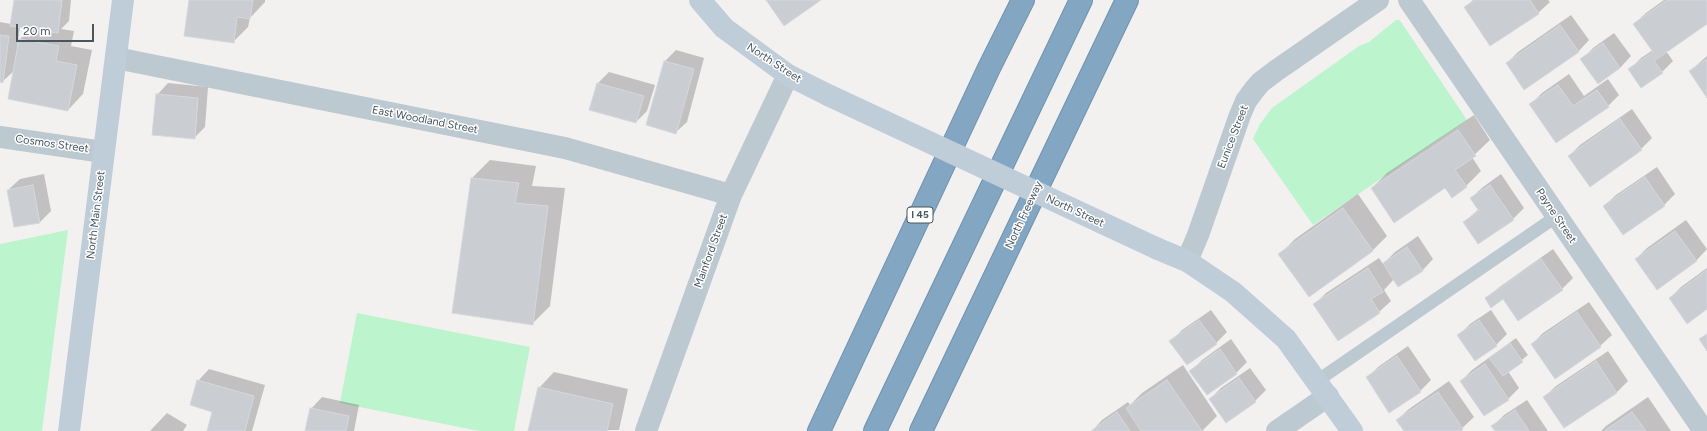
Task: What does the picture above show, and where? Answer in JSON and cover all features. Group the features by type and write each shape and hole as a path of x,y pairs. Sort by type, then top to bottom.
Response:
{"highway":[{"name":"I 45","path":"818,431 1023,0"},
{"path":"875,431 1081,0"},
{"name":"North Freeway","path":"921,431 1127,0"},
{"path":"938,431 987,294"}],"street":[{"name":"North Main Street","path":"69,431 123,0"},
{"name":"North Street","path":"700,0 724,28 788,75 1158,250 1187,261 1233,292 1286,339 1352,431"},
{"name":"Eunice Street","path":"1187,261 1198,235 1240,116 1254,90 1261,82 1277,70 1378,0"},
{"name":"Payne Street","path":"1409,0 1704,431"},
{"name":"East Woodland Street","path":"116,58 565,148 731,195"},
{"name":"Mainford Street","path":"646,431 731,195 788,75"},
{"name":"Cosmos Street","path":"0,137 103,152"},
{"path":"1277,431 1322,389"}],"lane":[{"path":"1322,389 1556,216"}],"green space":[{"path":"1396,20 1401,22 1467,120 1313,225 1253,139 1260,124 1272,108 1359,46 1369,42"},
{"path":"68,230 42,431 0,431 0,244"},
{"path":"357,313 530,347 514,431 479,431 340,403"}],"building":[{"path":"14,0 62,0 58,33 10,26"},
{"path":"189,0 253,0 250,19 237,17 234,43 184,36"},
{"path":"766,0 821,0 784,26"},
{"path":"1475,0 1530,0 1539,14 1490,46 1464,7"},
{"path":"1667,0 1707,0 1707,24 1654,61 1663,73 1641,88 1628,69 1653,52 1633,24"},
{"path":"1560,25 1579,52 1524,90 1506,63"},
{"path":"0,35 9,36 3,83 0,82"},
{"path":"19,39 59,46 56,61 77,65 68,111 8,99"},
{"path":"1603,43 1620,68 1598,84 1580,59"},
{"path":"1707,59 1707,98 1689,71"},
{"path":"664,61 694,69 676,134 646,125"},
{"path":"597,83 644,96 636,123 589,110"},
{"path":"1558,85 1573,106 1597,90 1609,107 1556,143 1529,104"},
{"path":"156,94 198,98 195,139 152,135"},
{"path":"1620,119 1642,150 1590,187 1568,156"},
{"path":"1458,130 1476,156 1455,170 1467,187 1452,198 1445,188 1394,223 1371,188"},
{"path":"1645,177 1665,206 1623,235 1603,206"},
{"path":"471,178 519,183 515,203 548,206 533,325 452,313"},
{"path":"33,185 40,223 14,227 7,190"},
{"path":"1490,185 1514,220 1478,244 1463,222 1479,211 1470,198"},
{"path":"1343,208 1373,251 1309,297 1278,254"},
{"path":"1675,231 1697,261 1657,290 1635,259"},
{"path":"1407,247 1423,271 1398,287 1383,263"},
{"path":"1541,259 1563,290 1518,321 1503,299 1491,308 1485,298"},
{"path":"1368,268 1383,292 1371,299 1380,313 1338,341 1313,304"},
{"path":"1707,270 1707,309 1687,324 1669,298"},
{"path":"1577,312 1601,347 1555,379 1531,344"},
{"path":"1199,320 1217,344 1187,365 1169,341"},
{"path":"1479,320 1497,346 1475,361 1457,335"},
{"path":"1707,334 1707,351 1699,339"},
{"path":"1510,343 1523,362 1503,376 1489,358"},
{"path":"1220,349 1237,374 1207,395 1189,371"},
{"path":"1397,356 1421,392 1389,413 1366,377"},
{"path":"1596,361 1617,393 1564,428 1543,397"},
{"path":"1485,364 1509,400 1484,416 1460,381"},
{"path":"1239,378 1256,402 1226,423 1209,399"},
{"path":"197,380 254,396 245,431 207,431 212,412 190,405"},
{"path":"1167,380 1202,431 1141,431 1126,408"},
{"path":"538,387 613,404 607,431 528,431"},
{"path":"1438,392 1463,429 1461,431 1404,431 1396,420"},
{"path":"310,408 349,416 346,431 305,431"},
{"path":"1515,410 1529,431 1495,431 1491,426"},
{"path":"1117,412 1130,431 1091,431"},
{"path":"1632,412 1646,431 1604,431"}]}
